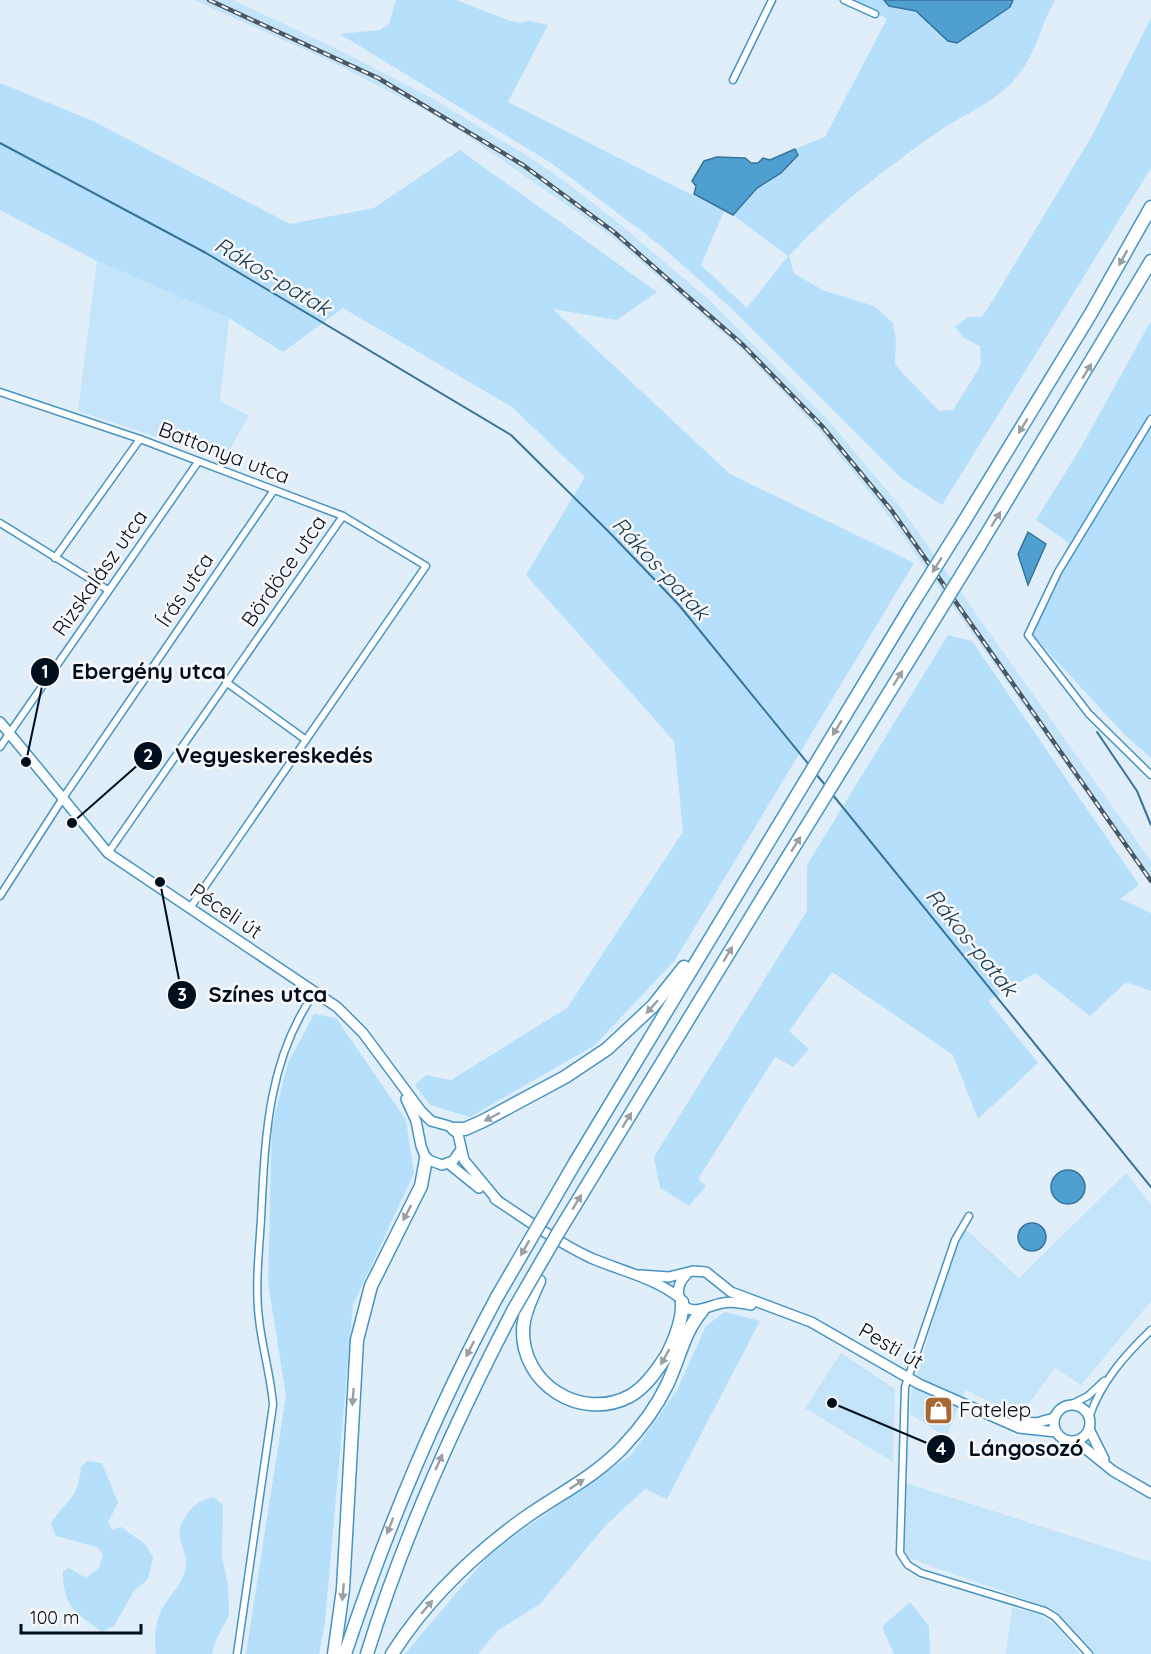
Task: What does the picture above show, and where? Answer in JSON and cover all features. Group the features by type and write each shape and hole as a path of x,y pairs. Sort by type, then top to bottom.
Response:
{"highway":[{"path":"345,1654 404,1489 442,1405 497,1297 715,929 1090,315 1151,207"},
{"path":"367,1654 424,1496 459,1418 514,1309 596,1170 980,545 1151,261"},
{"path":"454,1129 472,1126 521,1101 581,1067 607,1049 653,1006 715,929"},
{"path":"334,1654 343,1589 357,1340 371,1287 421,1186 426,1159"},
{"path":"558,1233 525,1315 523,1334 525,1353 543,1383 561,1396 582,1403 622,1399 642,1387 656,1372 670,1349 682,1317 681,1300"},
{"path":"392,1654 421,1613 467,1564 520,1522 595,1472 630,1439 660,1398 689,1330 707,1308"}],"main road":[{"name":"Péceli út","path":"0,722 108,853 337,1007 363,1033 396,1081"},
{"path":"396,1081 425,1116 438,1125 454,1129 460,1139 460,1151 469,1169 498,1201"},
{"path":"396,1081 416,1120 426,1159 436,1164 448,1164 523,1219 579,1252 640,1275 681,1300 690,1309 707,1308 728,1302 768,1307"},
{"path":"421,1139 428,1129 438,1125"},
{"path":"448,1164 460,1151"},
{"path":"640,1275 669,1277 686,1275 693,1271 705,1272 731,1292 768,1307"},
{"path":"681,1300 678,1287 686,1275"},
{"path":"707,1308 718,1295 717,1283"},
{"name":"Pesti út","path":"768,1307 800,1317 836,1334 907,1378 1019,1428 1056,1432"},
{"path":"1113,1471 1100,1454 1089,1429 1089,1418 1083,1408 1072,1404 1061,1408 1054,1418 1056,1432 1063,1439 1076,1441 1113,1471 1151,1493"},
{"name":"Pesti út","path":"995,1416 1028,1423 1054,1418"},
{"path":"1076,1441 1082,1438 1089,1429"}],"street":[{"path":"734,80 772,0"},
{"path":"844,0 874,14"},
{"name":"Battonya utca","path":"0,392 140,439 343,516 426,566 306,740"},
{"path":"1151,419 1058,572 1028,635 1089,714 1151,775"},
{"path":"56,558 140,439"},
{"name":"Rizskalász utca","path":"0,747 198,462"},
{"name":"Írás utca","path":"0,896 63,798 274,490"},
{"name":"Bördöce utca","path":"108,853 343,516"},
{"path":"0,523 108,590"},
{"path":"190,908 306,740 226,682"},
{"path":"237,1654 273,1405 257,1290 265,1136 270,1100 282,1052 305,1006 315,992"},
{"path":"969,1216 955,1240 907,1378 899,1526 900,1553 905,1562 927,1575 1045,1611 1055,1617 1089,1654"},
{"path":"1072,1404 1088,1396 1111,1375 1151,1330"},
{"path":"1089,1418 1095,1401 1111,1375"}],"shaded area":[{"path":"194,0 233,0 337,49 432,98 567,183 621,225 708,299 828,420 899,505 1151,861 1151,884 887,514 818,429 740,348 611,236 466,135 425,110 330,61"},
{"path":"396,0 456,0 510,21 520,23 529,21 548,25 508,102 724,211 701,265 747,308 788,256 733,215 758,188 781,173 798,155 795,149 825,137 887,19 856,0 884,0 894,7 915,11 944,37 956,43 1010,7 1013,0 1055,0 1028,61 1006,88 988,102 939,131 880,174 824,221 789,256 794,273 822,290 874,306 893,323 896,340 895,365 939,411 953,410 981,365 980,346 964,338 955,327 968,317 982,317 993,300 1092,136 1151,18 1151,168 942,505 901,478 730,307 660,245 551,163 340,34 380,30 389,24"},
{"path":"0,83 93,121 290,224 374,208 460,150 657,292 617,320 553,309 730,474 914,563 675,960 595,1045 470,1117 430,1105 415,1085 426,1075 451,1080 567,1008 683,832 674,741 526,575 585,477 512,407 343,308 283,352 229,318 97,261 0,210"},
{"path":"97,261 229,318 220,401 249,416 224,459 78,411"},
{"path":"1151,321 1151,758 1125,735 1028,630 1069,543 1036,520 1080,449"},
{"path":"948,635 972,641 1139,885 1120,899 1151,913 1151,991 1126,982 1090,1016 1035,973 988,1001 1038,1063 978,1119 953,1055 832,972 789,1031 809,1049 793,1067 775,1057 698,1179 706,1186 689,1206 660,1188 654,1157 807,911 807,865"},
{"path":"314,1014 336,1018 406,1120 414,1173 353,1305 325,1622 319,1654 246,1654 286,1395 268,1283 272,1126 288,1063"},
{"path":"1126,1173 1151,1205 1151,1301 1081,1385 1055,1368 1020,1416 966,1390 946,1437 910,1414 911,1396 954,1249 964,1228 1019,1278"},
{"path":"725,1312 760,1321 667,1499 645,1489 606,1525 540,1604 497,1631 478,1654 405,1654 491,1552 631,1455 677,1390 706,1326"},
{"path":"841,1353 895,1389 893,1462 805,1408"},
{"path":"87,1461 102,1463 118,1503 108,1522 112,1530 121,1527 145,1544 153,1557 148,1579 134,1591 114,1626 102,1632 78,1614 68,1601 63,1583 63,1571 69,1568 86,1578 99,1568 103,1555 97,1547 56,1536 51,1524 74,1493 80,1478 81,1467"},
{"path":"906,1483 1151,1562 1151,1654 1094,1654 1055,1610 898,1554"},
{"path":"214,1497 223,1505 222,1556 228,1586 229,1615 216,1640 212,1654 156,1654 155,1634 160,1613 185,1572 186,1559 179,1533 180,1527 192,1508"},
{"path":"910,1602 929,1626 930,1654 894,1654 882,1627"},
{"path":"1012,1607 1040,1615 1056,1626 1080,1654 1006,1654"}],"water":[{"path":"884,0 1013,0 1010,7 957,43 948,41 916,11 889,6"},
{"path":"795,149 798,155 781,173 757,188 733,215 694,194 696,186 692,181 704,161 717,157 745,158 751,163 758,163 763,158 770,160"},
{"path":"1028,532 1046,544 1028,585 1018,554"},
{"path":"1068,1170 1080,1175 1085,1187 1080,1199 1068,1204 1056,1199 1051,1187 1056,1175"},
{"path":"1032,1223 1042,1227 1046,1237 1042,1247 1032,1251 1022,1247 1018,1237 1022,1227"}],"waterway":[{"name":"Rákos-patak","path":"0,143 206,253 511,435 679,605 810,766"},
{"path":"1097,732 1137,791 1151,825"},
{"name":"Rákos-patak","path":"815,773 827,787"},
{"name":"Rákos-patak","path":"832,794 1151,1187"}],"railway":[{"path":"209,0 378,78 523,165 614,232 743,345 822,426 892,511 1151,881"}],"place":[{"name":"Ebergény utca","path":"26,762"},
{"name":"Vegyeskereskedés","path":"72,823"},
{"name":"Színes utca","path":"160,882"},
{"name":"Lángosozó","path":"832,1403"},
{"name":"Fatelep","path":"938,1410"}]}
